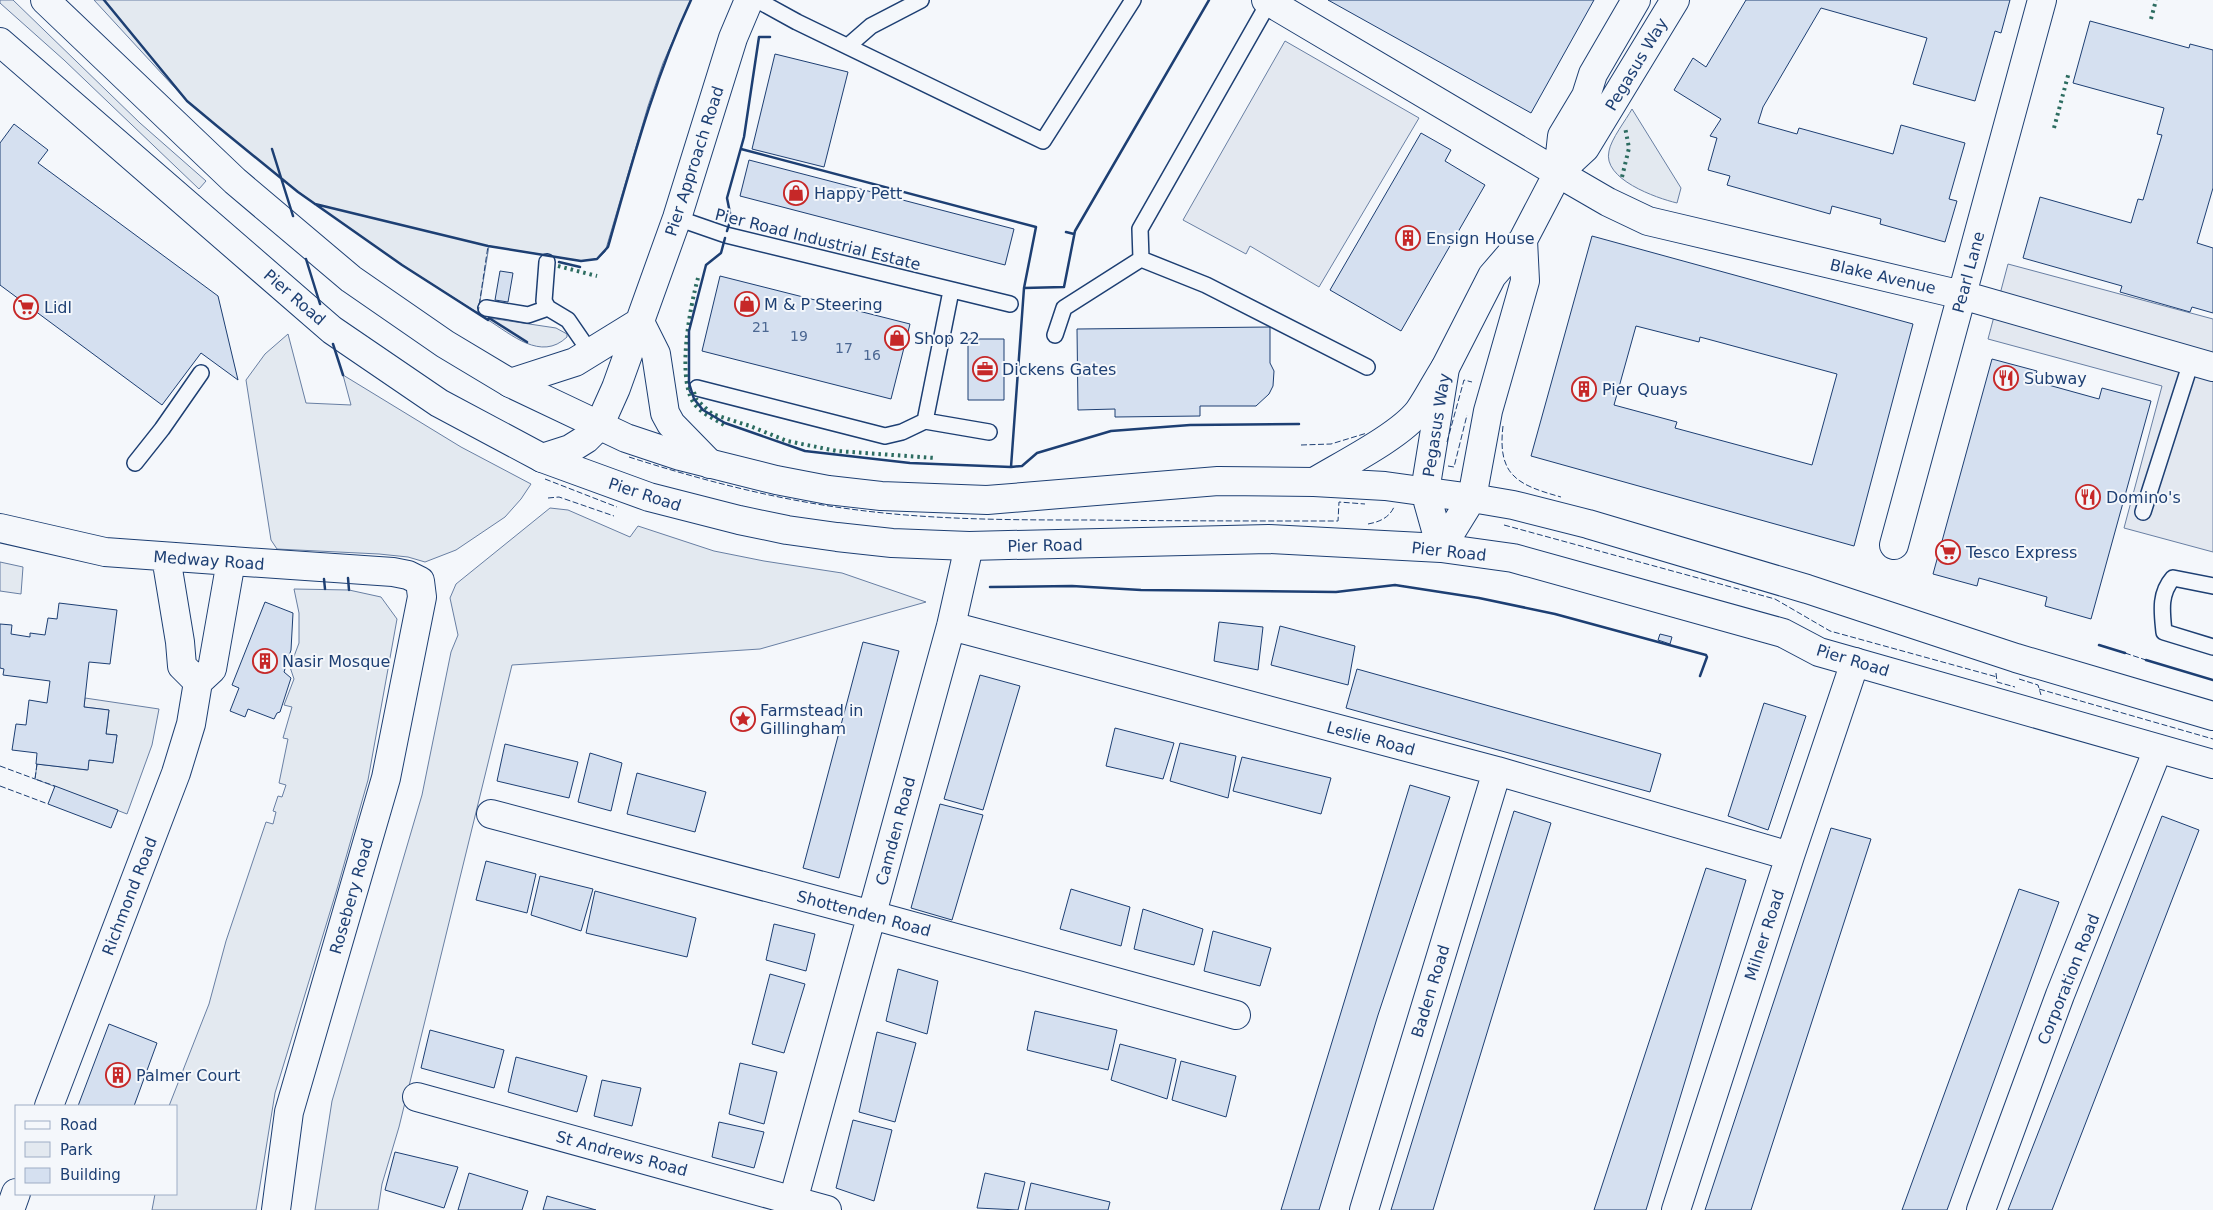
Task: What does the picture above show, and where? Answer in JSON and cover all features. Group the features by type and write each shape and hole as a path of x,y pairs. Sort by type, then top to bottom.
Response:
{"street":[{"path":"45,0 235,181 321,255 389,307 510,383 626,438 710,464 776,480 828,490 881,496 987,500 1218,482 1314,482 1385,486 1513,505 1588,524 1807,589 2016,658 2213,716"},
{"name":"Pier Approach Road","path":"542,458 570,449 586,439 599,426 622,372 677,218 733,38 749,0"},
{"name":"Pegasus Way","path":"1558,173 1562,136 1586,96 1593,74 1636,0"},
{"name":"Pegasus Way","path":"1441,548 1425,491 1444,368 1492,276 1523,240 1558,173 1585,148 1675,0"},
{"name":"Pearl Lane","path":"1894,545 2042,0"},
{"path":"1268,1 1558,173"},
{"name":"Pier Road","path":"0,42 332,330 439,403 542,458 649,497 787,530 892,543 969,546 1269,539 1441,548 1513,558 1783,633 1819,652 2213,764"},
{"name":"Blake Avenue","path":"1558,173 1608,202 1648,221 1962,295 2202,365"},
{"path":"1441,548 1472,498 1488,411 1525,281 1523,240"},
{"path":"510,383 575,362 640,322 656,354 665,413 671,424 710,464"},
{"path":"1314,482 1387,438 1409,421 1418,411 1444,368"},
{"name":"Medway Road","path":"0,528 105,552 393,572 408,575 420,581"},
{"name":"Camden Road","path":"793,1201 951,626 969,546"},
{"path":"166,557 180,642 182,666 198,682"},
{"name":"Richmond Road","path":"49,1105 176,773 191,724 198,682 212,669 230,562"},
{"name":"Rosebery Road","path":"276,1210 289,1112 386,778 422,597 420,581"},
{"name":"Leslie Road","path":"951,626 1497,771 1790,856"},
{"name":"Milner Road","path":"1676,1210 1790,856 1855,662"},
{"name":"Corporation Road","path":"1981,1210 2060,995 2158,749"},
{"name":"Baden Road","path":"1364,1210 1497,771"},
{"name":"Shottenden Road","path":"491,814 872,915 1236,1015"},
{"name":"St Andrews Road","path":"417,1097 827,1210"},
{"path":"10,1210 15,1195"}],"lane":[{"path":"757,0 797,22 1043,141 1133,0"},
{"path":"848,46 871,26 922,0"},
{"path":"1141,259 1140,229 1268,1"},
{"name":"Pier Road Industrial Estate","path":"677,218 726,235 1010,304"},
{"path":"1056,335 1064,308 1141,259"},
{"path":"1141,259 1206,285 1367,367"},
{"path":"547,262 544,301 548,308 568,320 590,352"},
{"path":"924,421 950,290"},
{"path":"486,308 528,315 548,308"},
{"path":"2142,512 2202,365"},
{"path":"136,462 202,373"},
{"path":"698,388 885,436 902,432 924,421 989,432"},
{"path":"2213,586 2173,578 2166,586 2161,608 2164,632 2213,647"}],"green space":[{"path":"0,0 13,0 140,123 206,181 199,189 64,60 0,3"},
{"path":"94,0 691,0 663,63 648,106 605,252 597,259 581,261 489,246 478,313 402,265 298,192 187,101"},
{"path":"1632,109 1681,188 1677,203 1632,186 1614,170 1609,161 1609,151 1613,141"},
{"path":"489,318 556,328 567,334 567,337 557,344 547,347 537,346 516,338 488,320"},
{"path":"288,334 306,403 351,405 343,375 461,447 531,484 505,517 456,550 425,562 408,557 379,554 277,549 271,540 246,380 265,354"},
{"path":"550,508 568,510 630,537 638,526 714,551 842,573 926,602 760,649 512,665 399,1127 382,1184 378,1210 315,1210 332,1101 422,795 451,652 458,635 450,598 456,584"},
{"path":"0,562 23,567 21,594 0,591"},
{"path":"294,589 349,590 381,597 397,619 368,780 275,1093 256,1210 152,1210 155,1195 178,1195 178,1105 169,1105 209,1004 226,941 266,822 273,824 276,812 273,811 278,796 282,797 286,785 279,783 288,739 283,738 292,707 284,705 294,679 290,667 299,643 299,613"},
{"path":"85,698 159,709 152,745 127,814 35,779 37,764 87,770 89,760 113,762 117,735 106,734 109,710 84,707"}],"shaded area":[{"path":"1285,41 1419,118 1319,287 1250,246 1246,254 1183,220"},
{"path":"2008,264 2213,319 2213,552 2124,528 2162,386 1988,339"}],"building":[{"path":"1328,0 1594,0 1531,113"},
{"path":"1746,0 2010,0 2001,33 1995,31 1975,101 1913,84 1927,38 1821,8 1763,107 1758,123 1797,134 1799,128 1893,154 1901,125 1965,143 1949,199 1957,201 1945,242 1880,224 1881,219 1832,206 1830,214 1727,185 1730,176 1708,170 1717,138 1710,136 1721,119 1674,90 1693,58 1706,67"},
{"path":"2090,21 2189,48 2190,44 2213,50 2213,188 2197,243 2213,248 2213,313 2192,307 2190,312 2120,292 2122,286 2023,258 2040,197 2131,223 2138,199 2143,200 2162,135 2157,134 2164,108 2073,83"},
{"path":"775,54 848,72 824,167 752,149"},
{"path":"14,124 48,150 38,163 218,296 238,380 201,353 162,405 0,285 0,143"},
{"name":"Ensign House","path":"1421,133 1451,150 1445,161 1485,185 1401,331 1330,290"},
{"path":"749,160 1014,229 1005,265 740,196"},
{"name":"Pier Quays","path":"1592,236 1913,324 1854,546 1531,456","holes":["1636,326 1699,342 1700,337 1837,374 1812,465 1675,428 1677,422 1614,405"]},
{"path":"500,271 513,273 508,302 495,300"},
{"path":"720,276 910,324 891,399 702,351"},
{"path":"1270,327 1270,363 1274,371 1273,386 1269,394 1256,406 1200,406 1200,416 1115,417 1115,409 1078,410 1077,329"},
{"path":"968,339 1004,339 1004,400 968,400"},
{"path":"1992,359 2037,371 2034,381 2099,399 2102,388 2151,401 2091,619 2045,606 2047,597 1979,578 1977,586 1933,574"},
{"name":"Nasir Mosque","path":"265,602 293,613 291,650 284,672 291,678 280,712 277,713 274,719 248,709 245,717 230,711 239,688 232,685"},
{"path":"59,603 117,610 110,664 89,662 84,707 109,710 106,734 117,735 113,763 89,760 88,770 36,764 37,753 12,750 16,724 26,725 29,700 47,703 50,681 3,675 4,669 0,668 0,624 12,625 11,634 30,637 30,633 45,635 48,618 57,619"},
{"path":"1219,622 1263,627 1258,670 1214,661"},
{"path":"1280,626 1355,646 1348,685 1271,665"},
{"path":"1660,634 1672,637 1670,644 1658,640"},
{"path":"863,642 899,651 839,878 803,868"},
{"path":"1357,669 1661,754 1650,792 1346,708"},
{"path":"980,675 1020,686 983,810 944,799"},
{"path":"1764,703 1806,716 1768,830 1728,816"},
{"path":"1115,728 1174,743 1163,779 1106,766"},
{"path":"1180,743 1236,756 1228,798 1170,781"},
{"path":"505,744 578,762 569,798 497,781"},
{"path":"590,753 622,763 611,811 578,802"},
{"path":"1242,757 1331,778 1321,814 1233,791"},
{"path":"637,773 706,792 695,832 627,814"},
{"path":"1410,785 1450,797 1378,1015 1319,1210 1281,1210"},
{"path":"55,786 118,810 111,828 48,804"},
{"path":"940,804 983,815 952,920 911,908"},
{"path":"1514,811 1551,823 1433,1210 1391,1210"},
{"path":"2162,816 2199,830 2052,1210 2008,1210"},
{"path":"1831,828 1871,839 1751,1210 1705,1210"},
{"path":"486,861 536,874 527,913 476,900"},
{"path":"1706,868 1746,880 1646,1210 1594,1210"},
{"path":"540,876 593,889 581,931 531,915"},
{"path":"1071,889 1130,907 1121,946 1060,929"},
{"path":"2019,889 2059,902 1947,1210 1902,1210"},
{"path":"595,891 696,918 687,957 586,933"},
{"path":"1143,909 1203,929 1194,965 1134,949"},
{"path":"774,924 815,934 806,971 766,960"},
{"path":"1213,931 1271,948 1260,986 1204,971"},
{"path":"898,969 938,981 927,1034 886,1021"},
{"path":"770,974 805,984 784,1053 752,1044"},
{"path":"1035,1011 1117,1030 1108,1070 1027,1050"},
{"name":"Palmer Court","path":"109,1024 157,1043 134,1105 78,1105"},
{"path":"430,1030 504,1050 494,1088 421,1068"},
{"path":"877,1032 916,1043 895,1122 859,1112"},
{"path":"1120,1044 1176,1059 1167,1099 1111,1080"},
{"path":"516,1057 587,1076 577,1112 508,1092"},
{"path":"1181,1061 1236,1076 1226,1117 1172,1100"},
{"path":"740,1063 777,1072 764,1124 729,1114"},
{"path":"602,1080 641,1088 632,1126 594,1116"},
{"path":"853,1120 892,1130 874,1201 836,1188"},
{"path":"719,1122 764,1132 754,1168 712,1157"},
{"path":"395,1152 458,1167 444,1208 385,1190"},
{"path":"469,1173 528,1191 522,1210 458,1210"},
{"path":"985,1173 1025,1182 1018,1210 977,1208"},
{"path":"1031,1183 1110,1202 1108,1210 1025,1210"},
{"path":"547,1196 596,1210 543,1210"}],"hedge":[{"path":"2151,19 2156,0"},
{"path":"2054,128 2069,72"},
{"path":"1622,177 1629,148 1625,127"},
{"path":"558,266 597,276"},
{"path":"698,278 686,341 685,359 688,390 693,402 699,409 724,425"},
{"path":"694,392 696,399 712,414 750,426 787,441 837,451 935,458"}],"fence":[{"path":"478,313 488,246"},
{"path":"1447,442 1464,380 1472,382"},
{"path":"1448,466 1454,467 1467,415"},
{"path":"1503,426 1503,456 1507,467 1514,476 1533,488 1561,497"},
{"path":"1301,445 1331,444 1367,433"},
{"path":"629,457 711,481 794,500 880,513 971,519 1338,521 1339,502 1365,504"},
{"path":"545,479 617,507"},
{"path":"548,498 559,497 614,516"},
{"path":"1368,524 1383,519 1394,507"},
{"path":"1504,525 1775,599 1830,631 1997,677"},
{"path":"2125,653 2146,660"},
{"path":"1996,673 1997,682 2015,687"},
{"path":"2019,679 2038,685 2041,695"},
{"path":"2039,689 2213,739"},
{"path":"37,764 35,779 55,786"},
{"path":"0,766 35,779"},
{"path":"0,786 48,804"}],"wall":[{"path":"104,0 187,101 298,192 402,265 488,320 489,318 527,342"},
{"path":"315,204 488,246 581,261 597,259 608,247 655,91 691,0"},
{"path":"1024,288 1064,287 1075,231 1209,0"},
{"path":"727,231 731,218 727,198 744,137 759,37 770,37"},
{"path":"272,149 293,216"},
{"path":"741,149 1036,227 1024,288 1011,467"},
{"path":"1066,232 1074,234"},
{"path":"725,238 721,253 706,265 689,331 689,383 694,399 703,410 725,423 805,451 910,463 1011,467 1022,466 1037,453 1111,431 1190,425 1299,424"},
{"path":"306,259 320,304"},
{"path":"559,262 580,267"},
{"path":"333,344 343,375"},
{"path":"348,578 349,590"},
{"path":"324,579 325,589"},
{"path":"990,587 1072,586 1141,590 1336,592 1395,585 1479,598 1555,614 1706,655 1707,657 1700,676"},
{"path":"2099,645 2125,653"},
{"path":"2146,660 2213,680"}],"place":[{"name":"Happy Pett","path":"796,193"},
{"name":"Ensign House","path":"1408,238"},
{"name":"M & P Steering","path":"747,304"},
{"name":"Lidl","path":"26,307"},
{"name":"Shop 22","path":"897,338"},
{"name":"Dickens Gates","path":"985,369"},
{"name":"Subway","path":"2006,378"},
{"name":"Pier Quays","path":"1584,389"},
{"name":"Domino's","path":"2088,497"},
{"name":"Tesco Express","path":"1948,552"},
{"name":"Nasir Mosque","path":"265,661"},
{"name":"Farmstead in Gillingham","path":"743,719"},
{"name":"Palmer Court","path":"118,1075"}]}
